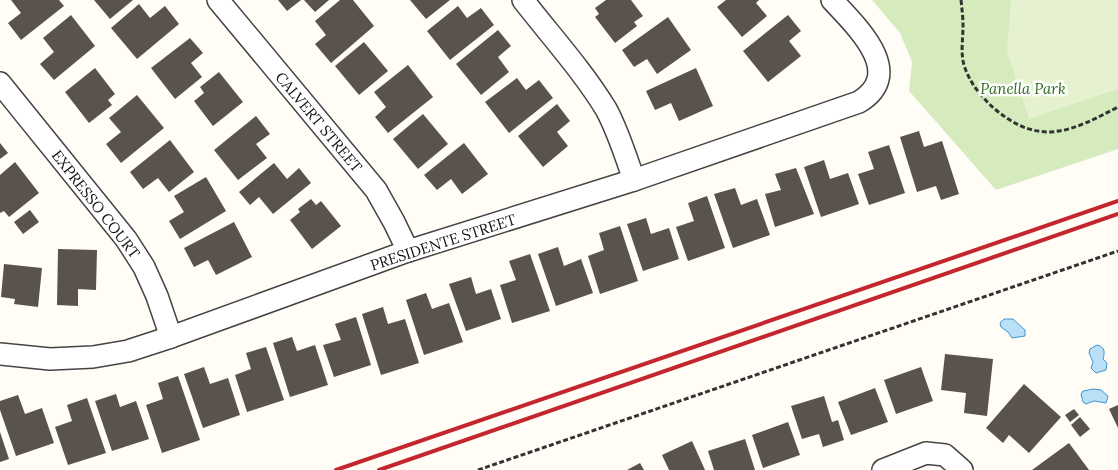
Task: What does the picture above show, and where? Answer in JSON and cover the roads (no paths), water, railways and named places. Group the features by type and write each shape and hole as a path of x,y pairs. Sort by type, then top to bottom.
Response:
{"street":[{"name":"CALVERT STREET","path":"218,0 376,190 408,252"},
{"path":"523,0 588,81 607,111 622,145 634,180"},
{"name":"PRESIDENTE STREET","path":"0,354 50,360 93,357 128,350 171,337 408,252 634,180 859,102 869,96 876,87 879,70 876,56 860,31 832,0"},
{"name":"EXPRESSO COURT","path":"0,83 126,239 144,267 157,296 171,337"},
{"path":"883,470 926,453 945,455 962,470"}],"water":[{"path":"1004,319 1013,319 1025,330 1025,336 1012,338 1001,327 1000,323"},
{"path":"1097,345 1103,348 1103,359 1107,363 1106,370 1096,373 1091,368 1093,362 1089,353 1090,349"},
{"path":"1101,390 1108,396 1106,403 1094,401 1086,404 1083,402 1081,394 1083,391"}],"railway":[{"path":"336,470 1118,201"},
{"path":"379,470 1118,214"}],"park label":[{"name":"Panella Park","path":"1023,88"}]}
